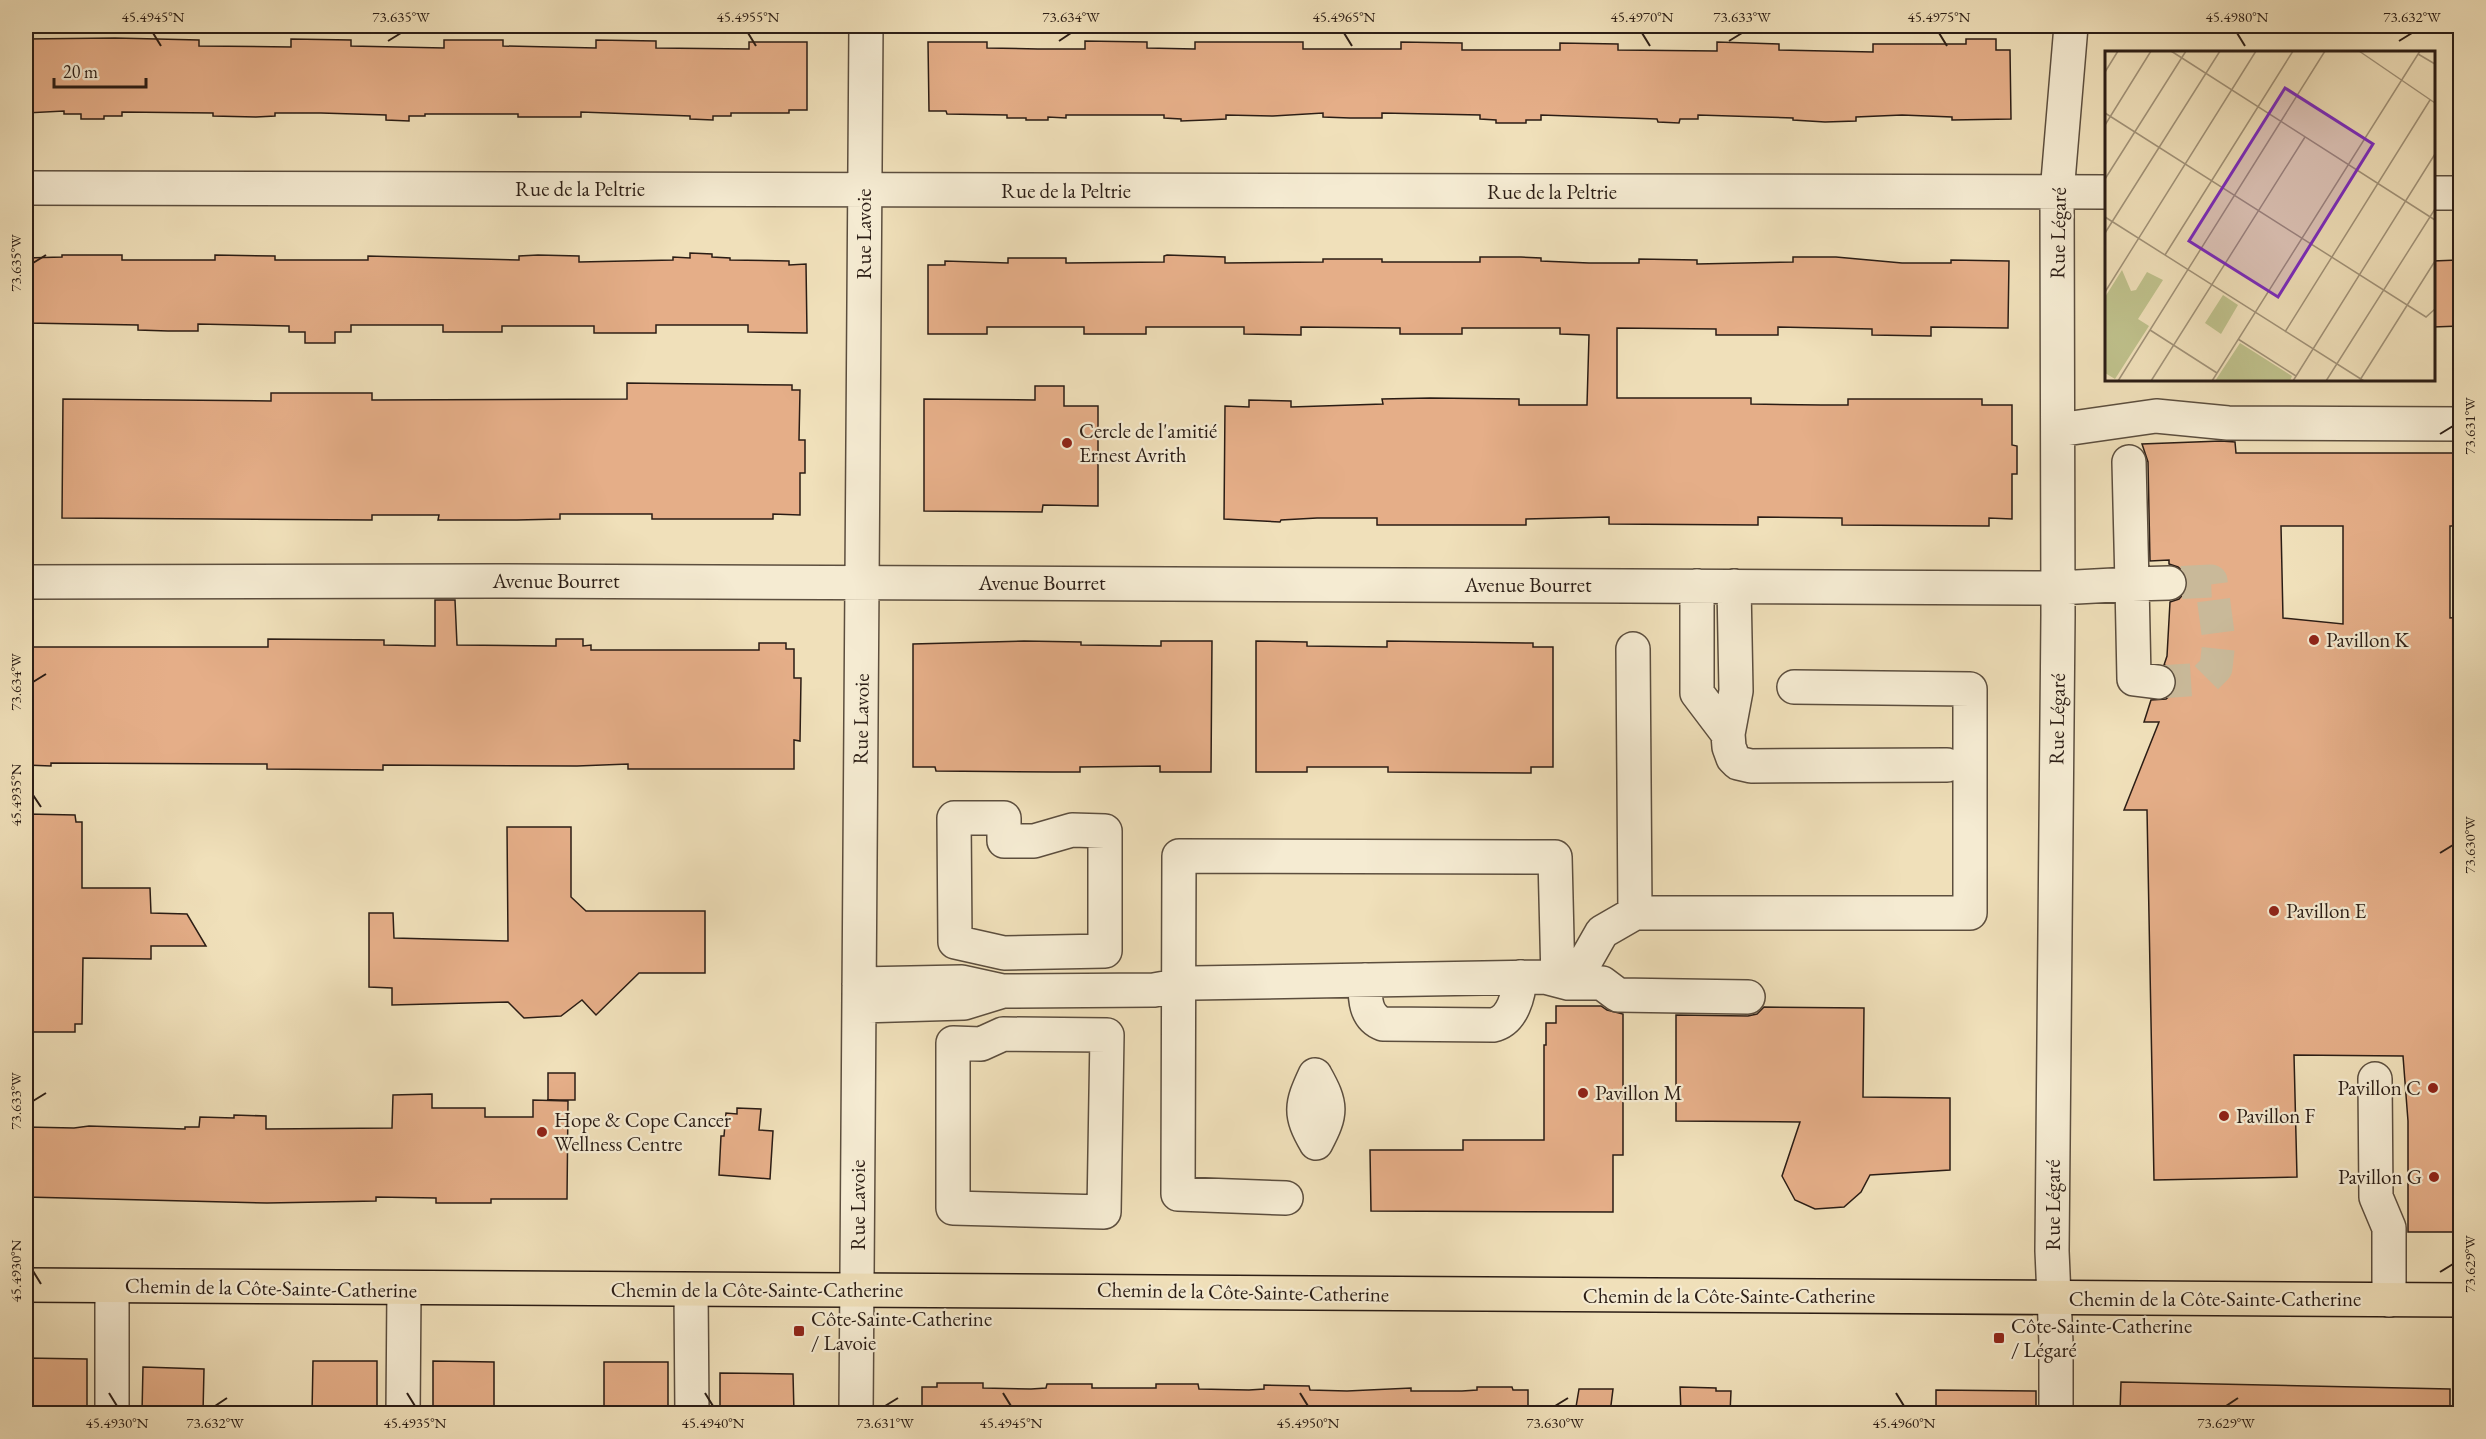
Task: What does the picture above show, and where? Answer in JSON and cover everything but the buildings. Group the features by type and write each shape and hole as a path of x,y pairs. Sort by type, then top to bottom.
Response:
{"main road":[{"name":"Chemin de la Côte-Sainte-Catherine","path":"26,1285 692,1291 858,1290 2460,1300"}],"street":[{"name":"Rue Lavoie","path":"856,1413 866,26"},
{"name":"Rue Légaré","path":"2056,1413 2052,1251 2058,588 2057,192 2071,26"},
{"name":"Rue de la Peltrie","path":"26,188 2105,192"},
{"path":"2435,193 2460,193"},
{"path":"2058,430 2156,416 2228,423 2460,424"},
{"path":"2130,462 2134,679 2158,682"},
{"name":"Avenue Bourret","path":"26,582 861,582 2058,588 2169,583"},
{"path":"1724,586 1715,693 1733,758 1738,763 1751,766 1947,765"},
{"path":"1633,649 1635,913"},
{"path":"1580,982 1582,966 1602,932 1635,913 1970,913 1970,689 1794,687"},
{"path":"954,818 1004,818 1004,841 1034,841 1071,830 1105,831 1105,951 1004,952 955,942 954,818"},
{"path":"1286,1198 1178,1194 1179,856 1555,856 1580,982"},
{"path":"1003,1034 1004,952"},
{"path":"1365,980 1366,1004 1377,1022 1383,1024 1493,1025 1499,1024 1509,1013 1518,996 1520,977"},
{"path":"860,995 964,1003 1003,991 1154,990 1193,983 1545,977 1580,982 1618,995 1748,997"},
{"path":"1003,1034 1107,1035 1104,1212 953,1208 953,1043 981,1044 1003,1034"},
{"path":"2375,1079 2376,1197 2389,1228 2389,1300"},
{"path":"111,1413 112,1286"},
{"path":"403,1413 404,1289"},
{"path":"692,1291 692,1413"}],"tunnel":[{"path":"2158,682 2205,679 2216,668 2219,641 2211,581 2169,583"}],"place":[{"name":"Cercle de l'amitié Ernest Avrith","path":"1067,443"},
{"name":"Pavillon K","path":"2314,640"},
{"name":"Pavillon E","path":"2274,911"},
{"name":"Pavillon C","path":"2433,1088"},
{"name":"Pavillon M","path":"1583,1093"},
{"name":"Pavillon F","path":"2224,1116"},
{"name":"Hope & Cope Cancer Wellness Centre","path":"542,1132"},
{"name":"Pavillon G","path":"2434,1177"},
{"name":"Côte-Sainte-Catherine / Lavoie","path":"799,1331"},
{"name":"Côte-Sainte-Catherine / Légaré","path":"1999,1338"}]}
